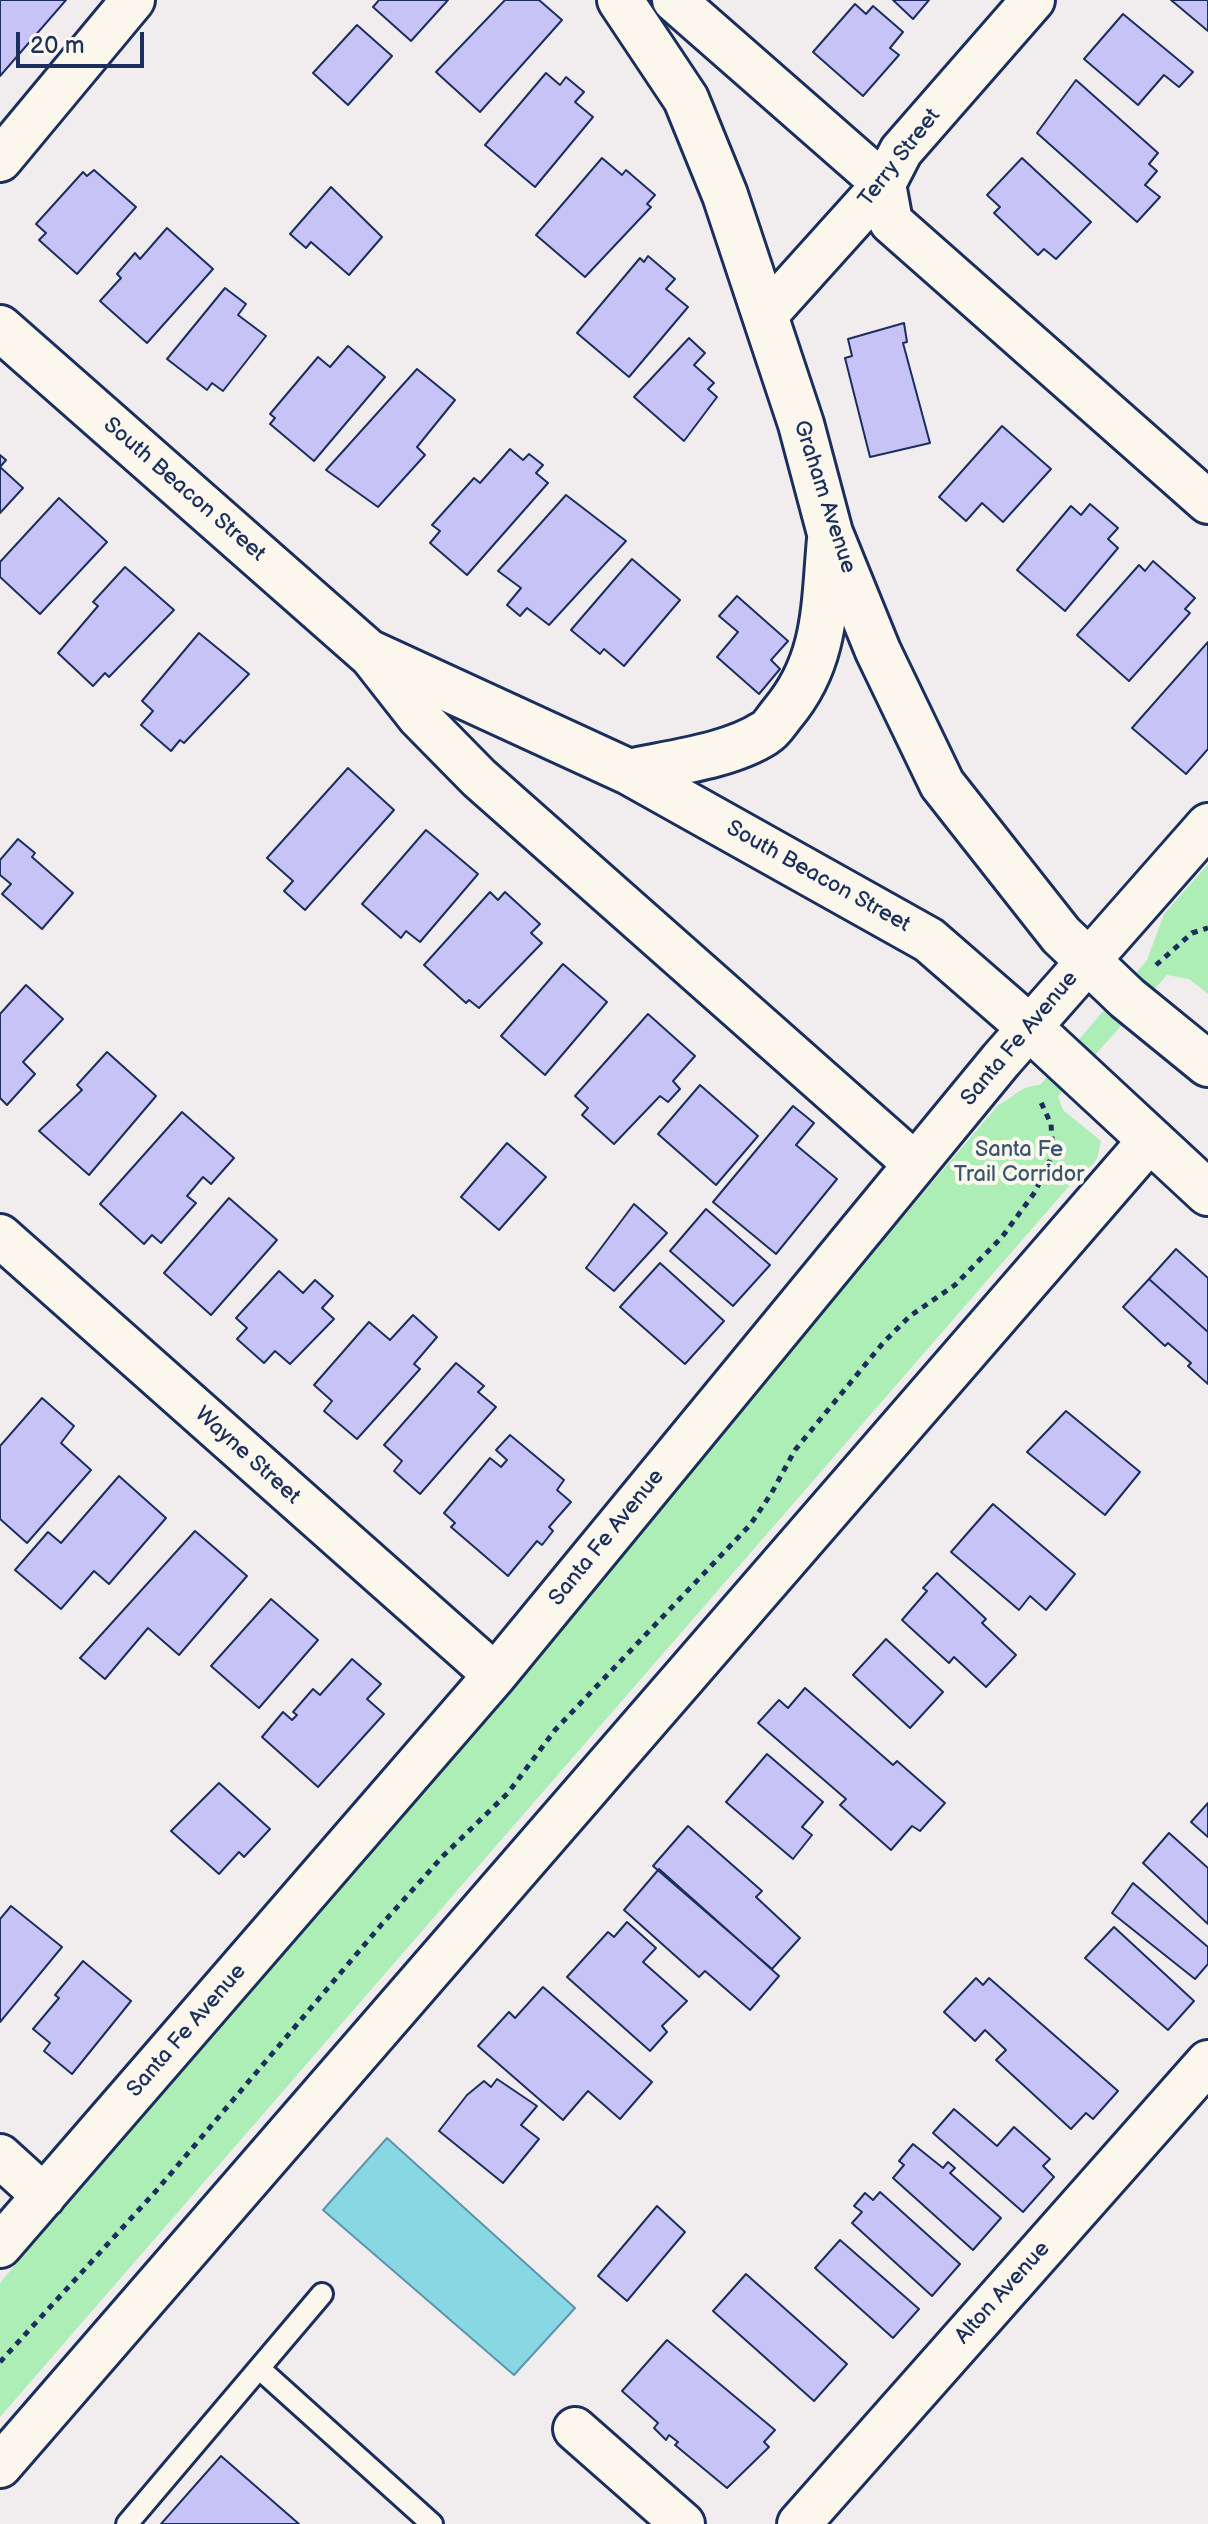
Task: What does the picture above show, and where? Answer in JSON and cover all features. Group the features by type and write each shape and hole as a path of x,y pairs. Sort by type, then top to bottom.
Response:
{"street":[{"name":"Graham Avenue","path":"620,0 686,99 725,195 766,315 801,424 830,533 878,651 942,784 1061,935 1086,961"},
{"path":"674,0 884,184 891,222 1208,502"},
{"name":"Terry Street","path":"766,315 884,184 901,151 1033,0"},
{"path":"0,160 122,4"},
{"name":"South Beacon Street","path":"0,328 368,652 419,717 479,778 915,1164"},
{"path":"629,772 713,755 767,732 796,697 816,656 824,610 830,533"},
{"name":"South Beacon Street","path":"368,652 629,772 929,940 1029,1027 1208,1193"},
{"name":"Santa Fe Avenue","path":"0,2246 495,1675 1029,1027 1208,825"},
{"path":"1086,961 1208,1064"},
{"path":"0,2466 1150,1140"},
{"name":"Wayne Street","path":"0,1236 495,1675"},
{"name":"Alton Avenue","path":"799,2524 1208,2062"},
{"path":"0,2156 44,2196"},
{"path":"575,2429 683,2524"}],"lane":[{"path":"127,2524 261,2370 322,2294"},
{"path":"261,2370 432,2524"}],"path":[{"path":"1155,966 1192,933 1208,928"},
{"path":"0,2362 156,2191 382,1924 443,1856 508,1793 555,1730 750,1525 795,1450 883,1343 910,1316 955,1285 1002,1237 1035,1192 1053,1154 1051,1124 1038,1095"}],"green space":[{"name":"Santa Fe Trail Corridor","path":"1208,864 1208,994 1189,979 1167,975 1058,1096 1063,1110 1101,1141 1094,1162 1083,1170 0,2417 0,2283 998,1105 1022,1090 1040,1085 1147,960 1164,914"}],"water":[{"path":"387,2138 575,2308 514,2375 323,2210"}],"building":[{"path":"0,0 66,0 0,76"},
{"path":"379,0 448,0 411,41 373,7"},
{"path":"505,0 539,0 562,20 480,112 436,72"},
{"path":"893,0 929,0 913,19"},
{"path":"1171,0 1208,0 1208,31"},
{"path":"855,4 866,14 873,6 903,32 890,48 899,55 863,96 813,52"},
{"path":"1123,14 1193,72 1179,87 1164,75 1138,105 1084,59"},
{"path":"357,25 392,56 348,105 313,73"},
{"path":"546,73 560,85 566,77 584,92 575,102 593,117 535,187 485,145"},
{"path":"1076,80 1158,153 1149,164 1157,171 1145,185 1160,197 1137,222 1037,133"},
{"path":"602,158 622,175 626,170 655,195 647,204 651,207 585,277 536,235"},
{"path":"1022,158 1091,222 1056,259 1044,249 1038,255 994,213 1000,207 987,195"},
{"path":"94,170 136,207 77,274 39,240 46,233 36,224 83,172 87,176"},
{"path":"331,187 382,237 349,275 311,242 306,248 290,234"},
{"path":"167,228 213,269 147,343 100,301 121,278 117,274 135,253 140,259"},
{"path":"648,256 675,279 666,289 688,307 629,377 577,333 640,258 644,262"},
{"path":"225,288 246,304 238,315 266,336 223,391 212,383 207,390 167,359"},
{"path":"904,323 907,342 903,343 930,443 870,457 845,358 852,356 848,339"},
{"path":"689,338 705,353 694,365 714,383 708,389 717,397 684,441 634,397"},
{"path":"348,346 385,377 314,461 270,424 275,418 270,414 318,357 330,367"},
{"path":"417,369 455,400 417,447 425,455 378,507 326,470"},
{"path":"1002,426 1051,469 1003,522 982,503 966,521 939,497"},
{"path":"510,449 523,460 529,454 543,465 536,473 548,483 467,575 430,543 440,531 432,525 474,478 480,483"},
{"path":"0,467 23,488 0,513"},
{"path":"566,495 626,541 549,625 527,608 520,616 507,605 521,588 498,571"},
{"path":"59,498 107,542 40,614 0,577 0,562"},
{"path":"1090,504 1118,528 1108,539 1118,548 1065,611 1017,570 1071,506 1081,515"},
{"path":"632,559 680,600 624,666 604,649 600,654 571,630"},
{"path":"1153,561 1195,598 1185,609 1190,613 1129,681 1077,635 1139,565 1145,571"},
{"path":"125,567 174,610 109,677 105,673 93,686 58,653 98,606 93,602"},
{"path":"737,596 788,641 771,660 780,669 759,694 717,657 738,632 719,616"},
{"path":"199,633 249,674 184,743 180,740 171,751 141,725 153,711 142,701"},
{"path":"1208,642 1208,749 1186,774 1132,728"},
{"path":"348,768 394,810 305,910 284,891 293,881 267,858"},
{"path":"426,830 478,874 420,942 406,931 401,938 362,904"},
{"path":"18,839 35,853 32,857 73,893 42,929 2,894 11,884 0,875 0,860"},
{"path":"490,892 498,900 505,892 540,924 531,933 542,943 479,1008 469,1000 466,1003 424,965"},
{"path":"563,964 607,1002 545,1075 501,1036"},
{"path":"26,985 63,1019 23,1062 35,1074 7,1105 0,1098 0,1014"},
{"path":"648,1014 695,1056 673,1081 680,1089 668,1102 660,1096 614,1144 582,1115 588,1108 575,1096"},
{"path":"107,1052 156,1096 89,1175 39,1131 82,1090 77,1085"},
{"path":"700,1085 758,1136 716,1185 658,1134"},
{"path":"793,1106 814,1123 796,1145 837,1179 776,1254 713,1202"},
{"path":"182,1112 234,1158 211,1184 203,1177 187,1196 196,1203 161,1243 152,1235 144,1244 100,1204"},
{"path":"507,1143 546,1177 499,1230 461,1197"},
{"path":"229,1198 277,1240 211,1315 164,1273"},
{"path":"634,1204 667,1233 614,1291 586,1268"},
{"path":"706,1209 770,1265 733,1306 670,1251"},
{"path":"1176,1249 1208,1278 1208,1332 1149,1279"},
{"path":"660,1263 724,1321 685,1364 620,1307"},
{"path":"279,1271 303,1293 315,1280 333,1296 322,1308 334,1319 290,1364 275,1351 264,1363 237,1339 247,1328 236,1318"},
{"path":"1149,1279 1208,1332 1208,1384 1188,1366 1191,1363 1168,1343 1165,1346 1123,1307"},
{"path":"413,1315 437,1337 414,1364 420,1369 357,1439 324,1411 332,1401 314,1385 369,1322 390,1340"},
{"path":"456,1363 484,1386 478,1392 496,1407 420,1494 394,1471 402,1461 384,1445"},
{"path":"42,1398 74,1426 61,1443 91,1470 27,1543 0,1519 0,1446"},
{"path":"1066,1411 1140,1472 1105,1515 1027,1452"},
{"path":"510,1435 564,1480 557,1490 571,1502 549,1527 553,1531 542,1545 537,1541 508,1576 451,1527 455,1523 444,1513 490,1458 501,1467 507,1460 496,1450"},
{"path":"119,1476 166,1518 109,1584 94,1571 61,1609 15,1570 48,1532 61,1543"},
{"path":"993,1504 1075,1574 1046,1610 1030,1596 1019,1610 951,1552"},
{"path":"195,1531 247,1576 179,1655 148,1628 105,1679 80,1658"},
{"path":"937,1573 986,1619 982,1623 1016,1655 986,1687 954,1657 949,1663 902,1620 927,1591 923,1588"},
{"path":"271,1599 318,1640 259,1708 211,1666"},
{"path":"886,1639 943,1692 910,1728 853,1675"},
{"path":"352,1659 381,1684 367,1699 384,1714 318,1787 262,1737 283,1712 292,1720 297,1715 293,1712 313,1689 320,1695"},
{"path":"805,1688 893,1765 897,1761 945,1803 920,1831 912,1826 891,1850 840,1805 846,1799 758,1723 779,1700 788,1708"},
{"path":"767,1754 823,1802 802,1827 812,1835 793,1859 726,1802"},
{"path":"219,1783 270,1829 244,1857 239,1852 219,1874 171,1831"},
{"path":"1208,1803 1208,1837 1191,1822"},
{"path":"688,1826 762,1891 756,1897 800,1938 772,1969 653,1866"},
{"path":"1169,1833 1208,1868 1208,1924 1143,1863"},
{"path":"659,1869 779,1976 750,2010 705,1971 699,1977 624,1910"},
{"path":"1133,1883 1208,1947 1208,1964 1195,1979 1112,1913"},
{"path":"11,1906 62,1947 0,2022 0,1919"},
{"path":"627,1922 656,1948 643,1962 687,2001 662,2026 667,2032 650,2051 567,1977 608,1932 614,1937"},
{"path":"1114,1927 1194,2001 1168,2030 1085,1958"},
{"path":"83,1961 131,2001 72,2074 44,2051 50,2043 33,2029 59,1998 55,1995"},
{"path":"976,1978 983,1985 989,1978 1118,2091 1093,2119 1086,2113 1071,2129 996,2060 1006,2050 985,2030 975,2041 944,2012"},
{"path":"543,1987 652,2082 620,2119 588,2091 563,2120 478,2046 509,2012 515,2018"},
{"path":"497,2079 537,2106 521,2125 539,2139 503,2183 439,2131 467,2095 484,2081 491,2087"},
{"path":"954,2109 997,2146 1014,2127 1050,2159 1043,2166 1054,2177 1023,2212 933,2133"},
{"path":"913,2144 943,2168 948,2162 955,2168 950,2173 1001,2218 973,2250 893,2178 904,2165 899,2161"},
{"path":"880,2192 960,2264 932,2296 852,2223 862,2212 854,2206 865,2193 873,2200"},
{"path":"657,2206 685,2232 627,2301 598,2276"},
{"path":"840,2240 919,2309 893,2338 815,2268"},
{"path":"746,2274 847,2364 814,2401 713,2311"},
{"path":"667,2340 775,2430 764,2442 769,2447 727,2488 675,2445 678,2442 669,2435 666,2440 654,2428 658,2423 622,2391"},
{"path":"221,2456 299,2524 161,2524"}]}
